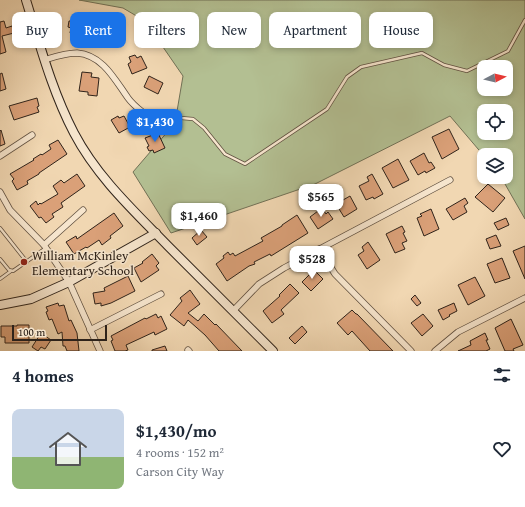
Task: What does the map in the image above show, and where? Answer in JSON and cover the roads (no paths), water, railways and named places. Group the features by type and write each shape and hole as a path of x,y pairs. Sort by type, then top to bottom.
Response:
{"street":[{"path":"26,0 59,104 74,134 93,165 122,200 273,351"},
{"path":"44,60 77,53 88,55 106,67 129,100 146,115"},
{"path":"0,156 32,135"},
{"path":"233,311 259,284 284,268 450,180"},
{"path":"0,192 10,210 45,247 69,282 100,351"},
{"path":"45,247 83,210"},
{"path":"0,305 31,299 69,282 156,234"},
{"path":"319,249 335,274 411,351"},
{"path":"90,330 160,294"},
{"path":"435,351 458,332 525,298"}],"lane":[{"path":"146,115 193,119 204,128 225,154 245,164 327,109 347,77 362,67 422,53 444,65 467,71 508,52 525,20"},
{"path":"0,228 27,262"},
{"path":"0,279 27,262 45,247"},
{"path":"0,258 11,271"}],"place":[{"name":"William McKinley Elementary School","path":"24,262"}]}
